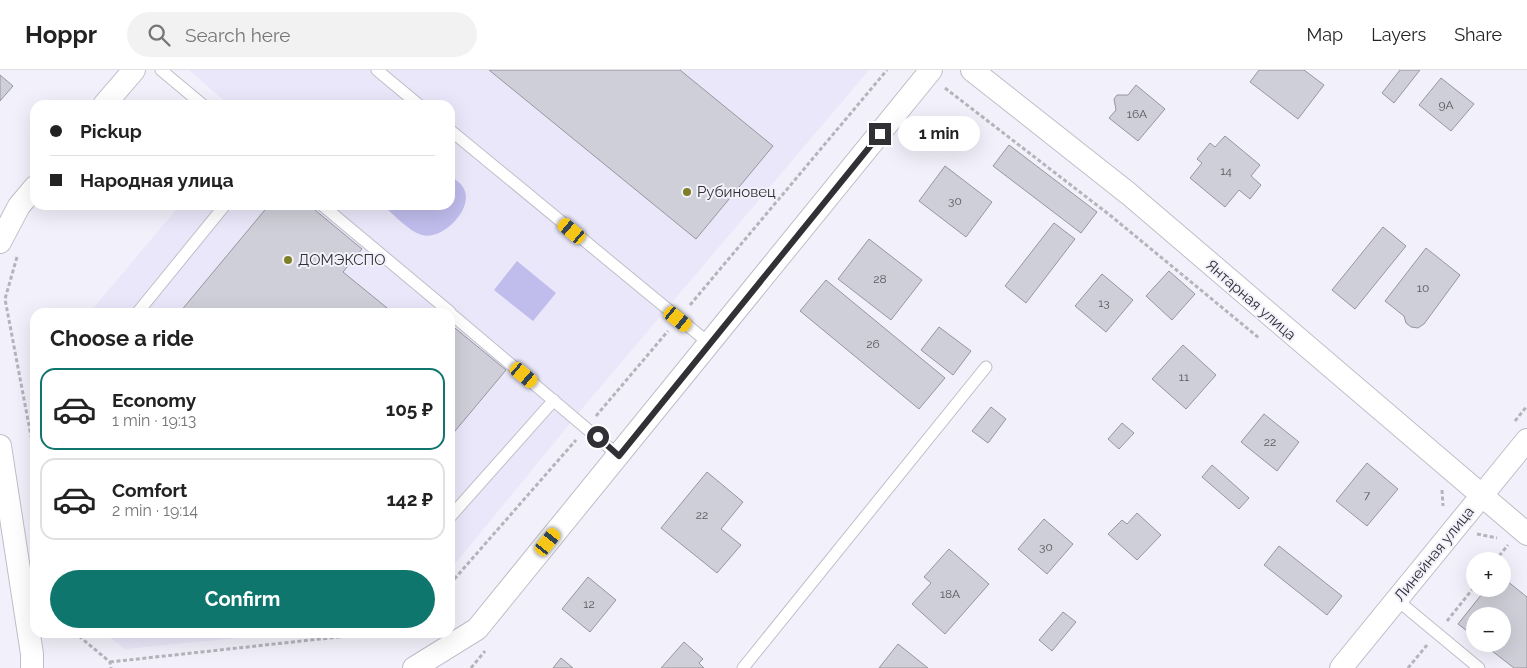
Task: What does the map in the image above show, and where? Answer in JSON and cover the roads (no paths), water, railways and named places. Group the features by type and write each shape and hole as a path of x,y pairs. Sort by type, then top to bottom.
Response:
{"street":[{"path":"108,100 134,70"},
{"name":"Янтарная улица","path":"972,70 1128,194 1480,496 1527,534"},
{"path":"414,668 477,629 930,72"},
{"path":"10,245 19,206 30,193"},
{"name":"Линейная улица","path":"1341,668 1527,440"},
{"path":"0,446 32,654 32,668"}],"lane":[{"path":"161,70 197,100"},
{"path":"377,70 414,100"},
{"path":"455,134 710,344"},
{"path":"141,308 221,210"},
{"path":"328,210 444,308"},
{"path":"455,317 619,456"},
{"path":"743,668 986,367"},
{"path":"455,511 554,400"},
{"path":"1397,600 1479,668"}],"place":[{"name":"Рубиновец","path":"687,192"},
{"name":"ДОМЭКСПО","path":"288,260"}]}
